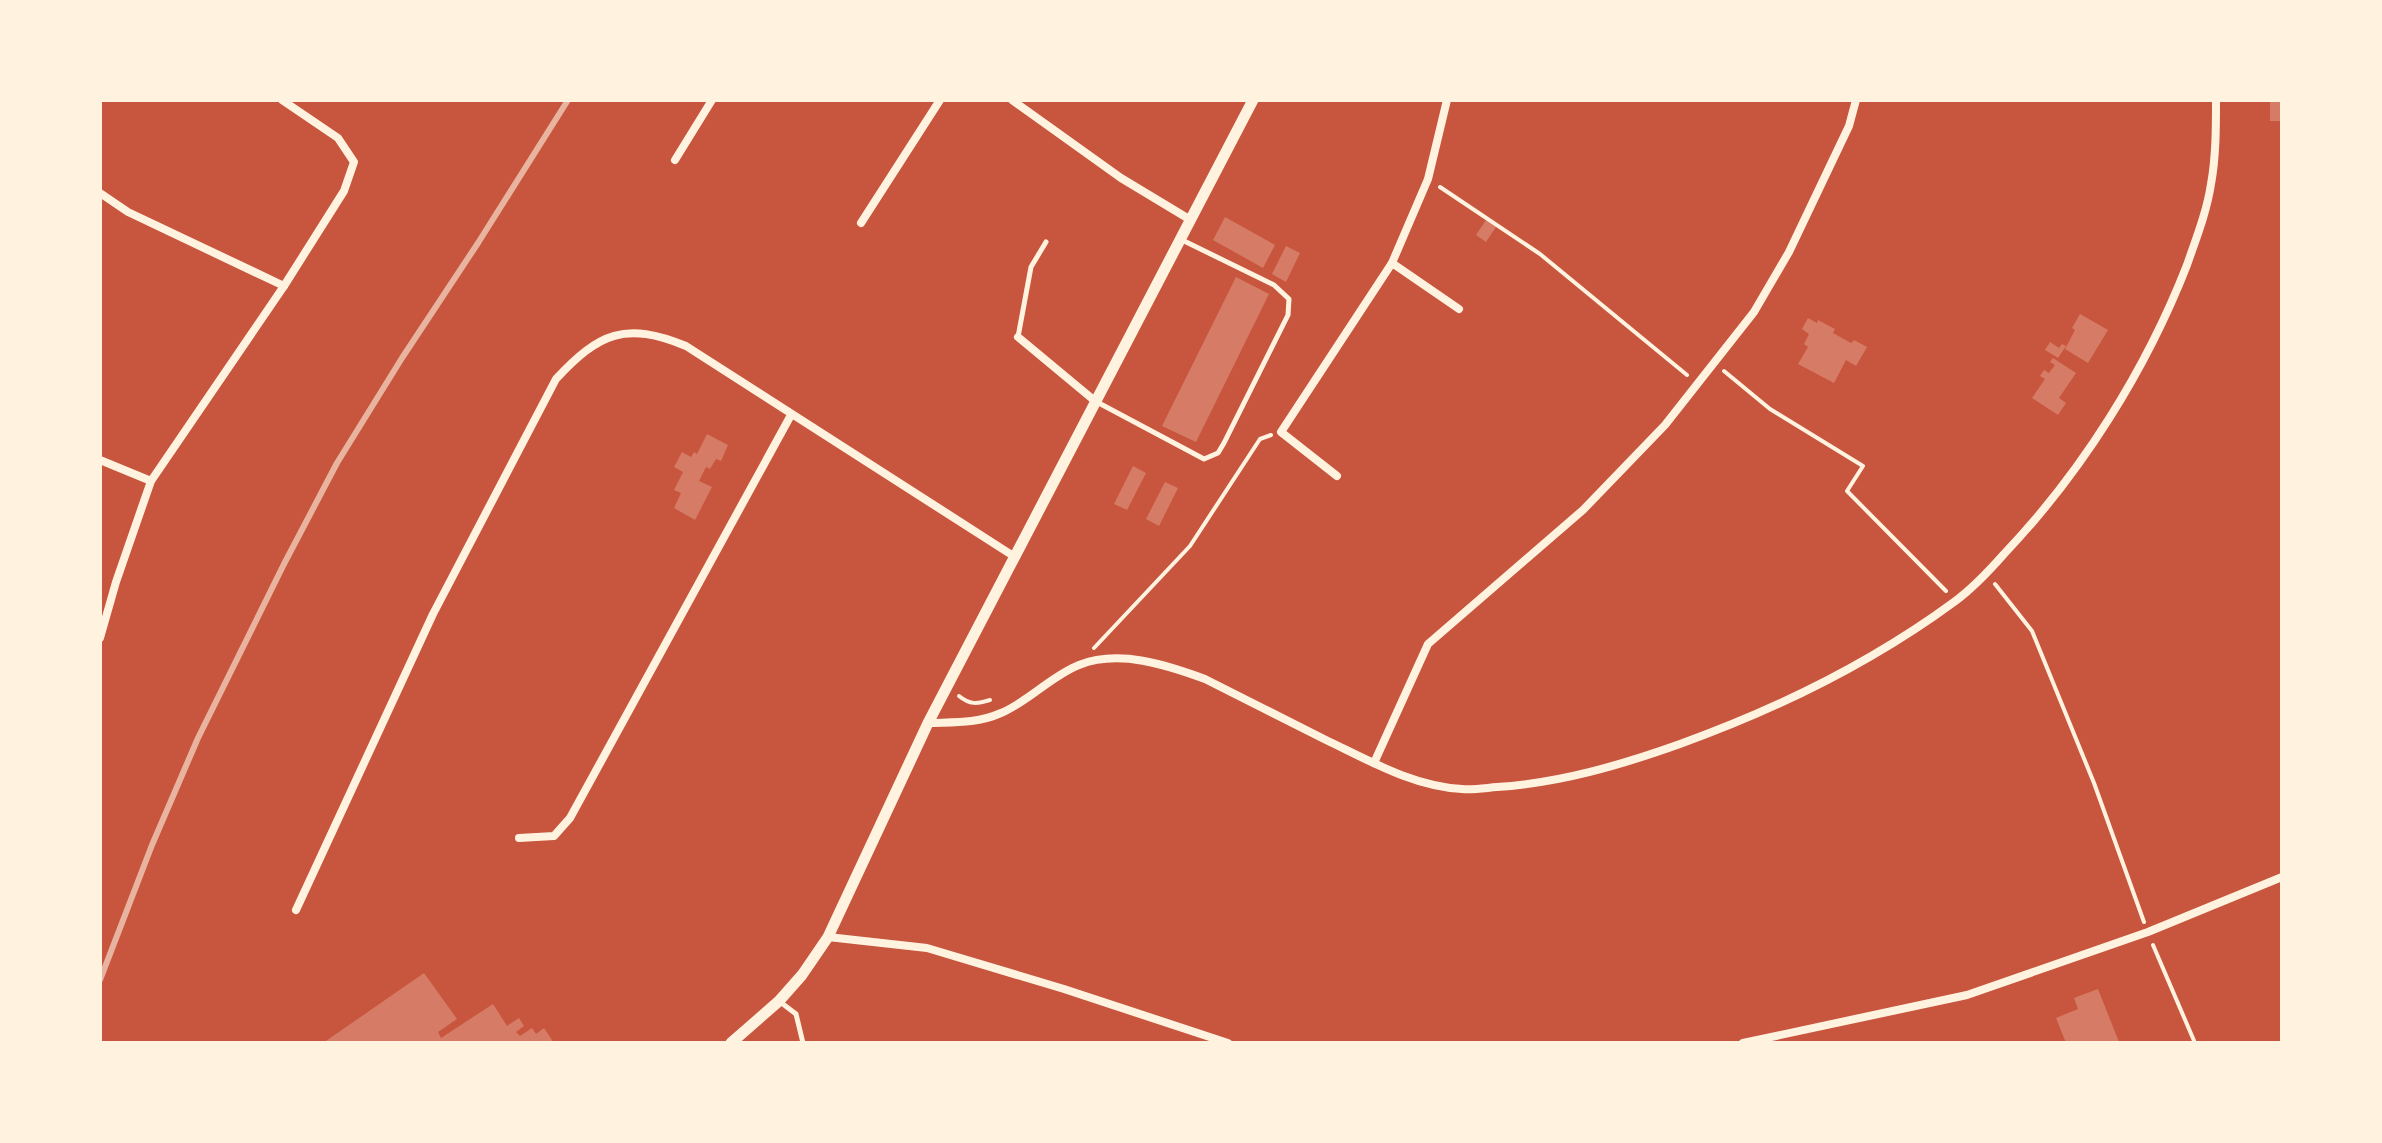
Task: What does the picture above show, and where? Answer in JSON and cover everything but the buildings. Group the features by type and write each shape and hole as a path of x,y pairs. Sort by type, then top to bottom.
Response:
{"street":[{"path":"100,638 151,481 284,286 344,191 354,162 338,138 282,100"},
{"path":"675,160 712,100"},
{"path":"861,223 940,100"},
{"path":"1012,100 1121,178 1189,219"},
{"path":"732,1043 779,1001 802,975 828,937 928,723 1253,100"},
{"path":"1337,476 1281,432 1392,263 1428,179 1447,100"},
{"path":"1374,763 1428,644 1583,510 1665,425 1754,312 1789,252 1849,126 1856,100"},
{"path":"928,723 966,723 1001,713 1078,665 1103,659 1126,659 1176,668 1205,679 1411,779 1463,789 1543,783 1644,757 1721,729 1808,690 1887,647 1956,601 2035,522 2079,463 2146,354 2175,295 2198,235 2211,184 2216,100"},
{"path":"100,193 128,212 284,286"},
{"path":"1392,263 1459,309"},
{"path":"296,910 433,614 556,379 579,354 606,338 629,333 651,334 686,346 1015,557"},
{"path":"1018,337 1095,401"},
{"path":"519,838 554,836 570,818 791,415"},
{"path":"100,460 151,481"},
{"path":"1743,1043 1967,995 2148,932 2282,877"},
{"path":"828,937 927,948 1228,1043"}],"lane":[{"path":"1095,401 1204,459 1218,453 1224,443 1288,315 1289,299 1274,285 1179,238"},
{"path":"1018,337 1031,267 1046,242"},
{"path":"779,1001 796,1014 803,1043"}],"path":[{"path":"1428,179 1540,254 1699,384"},
{"path":"1715,363 1770,409 1863,466 1847,491 1956,601"},
{"path":"1078,665 1190,546 1260,439 1281,432"},
{"path":"1986,573 2032,631 2094,783 2148,932 2195,1043"},
{"path":"959,696 966,702 977,704 990,700"}],"railway":[{"path":"100,980 152,845 198,738 337,463 568,100"}]}
